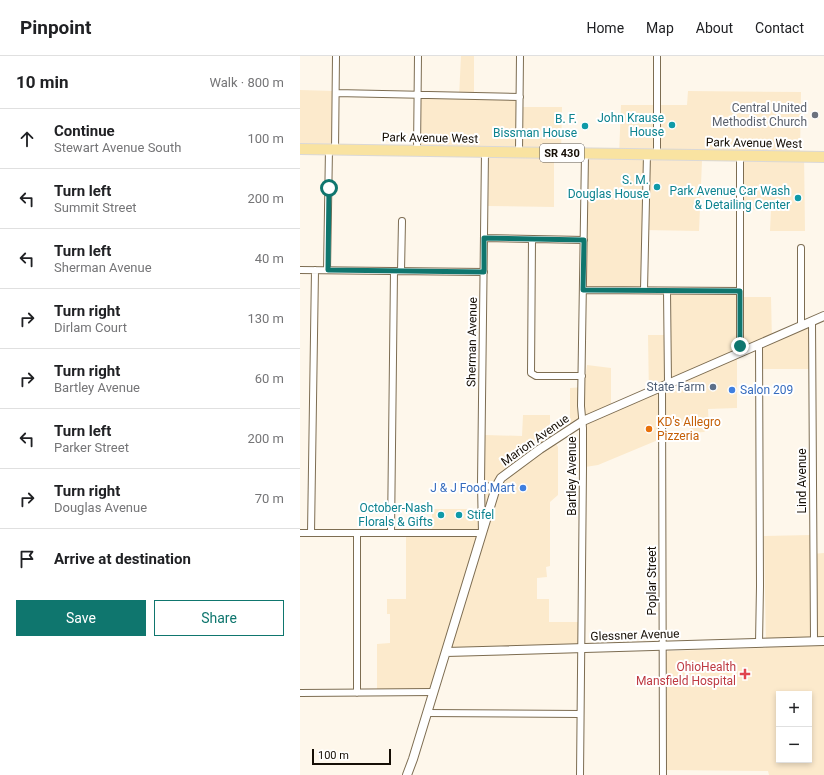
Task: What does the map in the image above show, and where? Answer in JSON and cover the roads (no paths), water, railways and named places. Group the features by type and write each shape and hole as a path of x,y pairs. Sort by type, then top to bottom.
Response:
{"main road":[{"name":"Park Avenue West","path":"300,149 824,157"}],"street":[{"path":"328,270 332,150 336,94 336,56"},
{"path":"417,151 418,56"},
{"path":"519,152 520,56"},
{"path":"644,290 657,56"},
{"path":"336,94 520,97"},
{"name":"Sherman Avenue","path":"482,533 481,484 485,152"},
{"name":"Bartley Avenue","path":"580,775 583,421 581,406 585,154"},
{"path":"740,156 740,352"},
{"path":"402,221 402,271"},
{"path":"484,238 584,240"},
{"path":"532,239 531,373 532,375 536,376 582,376"},
{"path":"801,248 801,326"},
{"path":"300,270 484,272"},
{"path":"312,533 315,270"},
{"path":"390,533 394,271"},
{"path":"583,290 740,291"},
{"name":"Poplar Street","path":"663,775 665,385 667,291"},
{"name":"Marion Avenue","path":"407,775 496,489 502,478 550,442 583,421 824,316"},
{"name":"Lind Avenue","path":"812,321 814,641"},
{"path":"759,344 759,643"},
{"path":"481,484 496,489"},
{"path":"300,533 482,533"},
{"path":"357,533 357,693"},
{"name":"Glessner Avenue","path":"446,652 824,641"},
{"path":"300,693 434,692"},
{"path":"427,713 580,714"}],"place":[{"name":"Central United Methodist Church","path":"815,115"},
{"name":"John Krause House","path":"672,125"},
{"name":"B. F. Bissman House","path":"585,126"},
{"name":"S. M. Douglas House","path":"657,187"},
{"name":"Park Avenue Car Wash & Detailing Center","path":"798,198"},
{"name":"State Farm","path":"713,387"},
{"name":"Salon 209","path":"732,390"},
{"name":"KD's Allegro Pizzeria","path":"649,429"},
{"name":"J & J Food Mart","path":"523,488"},
{"name":"October-Nash Florals & Gifts","path":"441,515"},
{"name":"Stifel","path":"459,515"},
{"name":"OhioHealth Mansfield Hospital","path":"745,674"}]}
